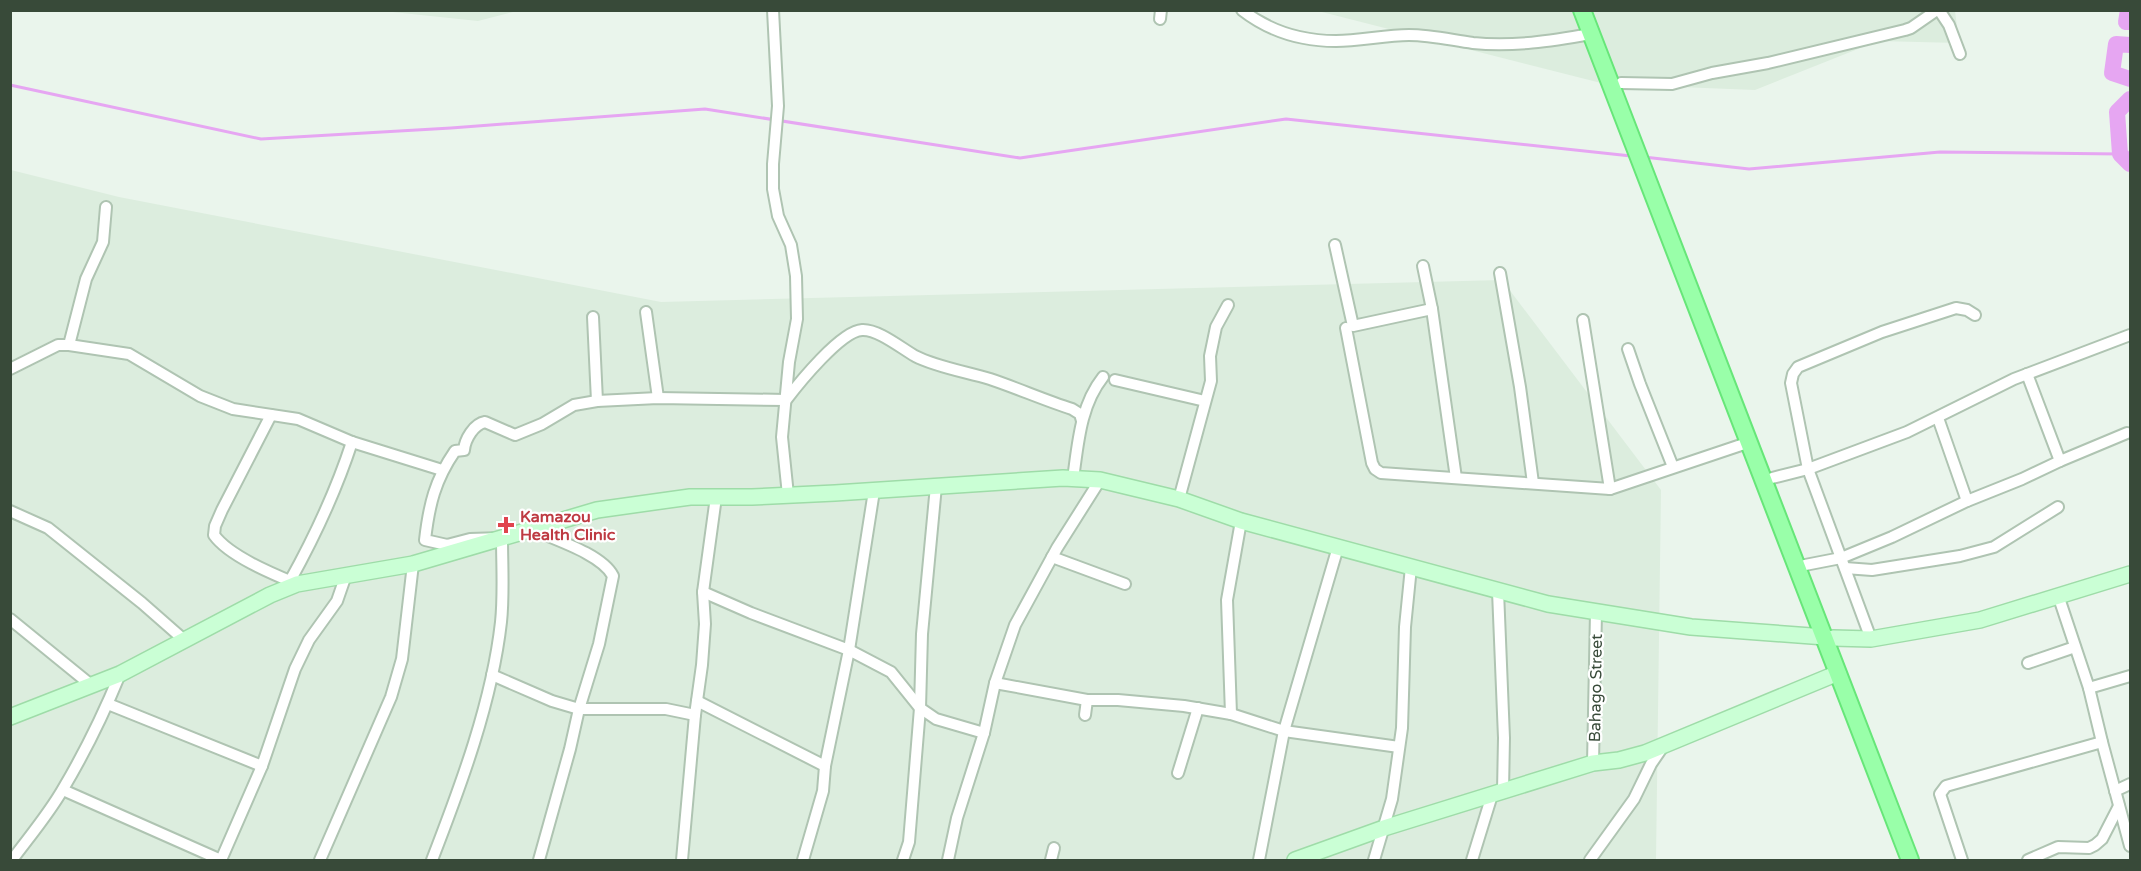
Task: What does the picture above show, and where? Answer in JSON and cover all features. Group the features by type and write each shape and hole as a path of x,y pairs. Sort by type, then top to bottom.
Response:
{"main road":[{"path":"1582,10 1750,442 1829,637 1897,814 1910,861"},
{"path":"1593,10 1805,565 1829,637 1838,673 1897,814 1920,861"}],"street":[{"path":"772,10 778,106 773,189 778,216 791,245 796,276 797,319 789,362 782,437 788,495"},
{"path":"1242,10 1254,20 1302,39 1337,41 1408,35 1437,36 1473,43 1537,44 1591,34"},
{"path":"1621,83 1672,84 1712,73 1802,55 1911,28 1938,10 1949,25 1960,54"},
{"path":"69,345 86,279 103,242 106,207"},
{"path":"1335,245 1353,326 1432,309"},
{"path":"1423,266 1432,309 1456,478"},
{"path":"1500,273 1520,387 1533,483"},
{"path":"1179,499 1211,381 1210,356 1216,327 1228,305"},
{"path":"1871,639 1808,469 1791,383 1793,374 1798,367 1882,332 1956,308 1960,307 1975,315"},
{"path":"646,312 658,398"},
{"path":"593,317 597,401"},
{"path":"1583,320 1610,489"},
{"path":"1346,328 1372,463 1375,470 1381,473 1610,489 1750,442"},
{"path":"786,400 802,379 836,344 852,333 862,330 873,331 918,358 992,380 1072,409 1080,414 1082,421"},
{"path":"1772,478 1808,469 1907,432 2028,374 2130,335"},
{"path":"10,369 58,345 129,354 200,396 233,409 298,419 352,442 442,470"},
{"path":"1628,349 1673,468"},
{"path":"2028,374 2060,461"},
{"path":"1073,479 1082,421 1093,390 1103,377"},
{"path":"1115,380 1205,401"},
{"path":"502,538 470,539 447,545 425,540 429,510 442,470 454,450 464,450 477,424 481,422 515,435 542,424 574,405 597,401 658,398 786,400"},
{"path":"271,415 214,525 214,536 219,543 293,583"},
{"path":"1938,417 1967,501"},
{"path":"1843,563 1967,501 2127,433"},
{"path":"293,583 340,479 352,442"},
{"path":"10,717 120,674 293,583 413,564 597,510 690,497 788,495 1073,479 1100,480 1179,499 1241,521 1548,604 1690,627 1829,637 1871,639 1980,620 2130,574"},
{"path":"948,861 957,818 984,733 994,683 1015,625 1052,556 1100,480"},
{"path":"903,861 909,842 920,708 922,634 936,486"},
{"path":"803,861 823,791 825,766 849,650 874,490"},
{"path":"682,861 704,634 703,592 716,497"},
{"path":"1805,565 1843,563 1872,570 1960,556 1994,547 2058,507"},
{"path":"10,511 48,528 183,639"},
{"path":"1231,714 1227,600 1241,521"},
{"path":"531,529 597,559 609,569 613,576 599,644 538,861"},
{"path":"432,861 460,788 492,675 501,620 502,538"},
{"path":"1259,861 1284,731 1338,547"},
{"path":"1052,556 1125,584"},
{"path":"320,861 391,697 402,659 413,564"},
{"path":"1374,861 1392,799 1402,728 1404,627 1411,567"},
{"path":"222,859 262,766 295,669 309,640 337,601 346,575"},
{"path":"1472,861 1497,793 1504,738 1498,591"},
{"path":"703,592 849,650 891,672 920,708 936,719 984,733"},
{"path":"2058,595 2089,688 2130,846"},
{"name":"Bahago Street","path":"1593,763 1596,612"},
{"path":"10,619 91,685"},
{"path":"2028,663 2075,647"},
{"path":"1295,861 1384,828 1593,763 1631,758 1838,673"},
{"path":"12,861 36,831 63,790 108,704 120,674"},
{"path":"492,675 579,710 666,709 695,715"},
{"path":"2089,688 2130,676"},
{"path":"994,683 1087,700 1118,700 1198,708 1231,714 1284,731 1399,747"},
{"path":"697,700 825,766"},
{"path":"1085,715 1087,700"},
{"path":"108,704 262,766"},
{"path":"1178,773 1198,708"},
{"path":"1962,861 1940,794 1946,786 2102,742"},
{"path":"1590,861 1634,799 1664,744"},
{"path":"2115,790 2130,784"},
{"path":"63,790 222,859 235,861"},
{"path":"2028,861 2058,847 2089,848 2095,845 2102,839 2119,806"},
{"path":"1051,861 1054,848"}],"shaded area":[{"path":"517,10 478,21 383,11"},
{"path":"1318,11 1955,11 1959,43 1878,41 1755,90 1605,84"},
{"path":"11,170 119,197 661,302 1502,280 1661,490 1656,860 11,860"}],"waterway":[{"path":"2128,10 2126,22 2130,22"},
{"path":"2130,45 2116,44 2112,73 2130,79"},
{"path":"10,85 261,139 451,128 705,109 1020,158 1286,119 1631,156"},
{"path":"2130,99 2117,112 2120,154 2130,164"},
{"path":"1644,157 1749,169 1940,152 2120,154"}],"place":[{"name":"Kamazou Health Clinic","path":"506,525"}]}
